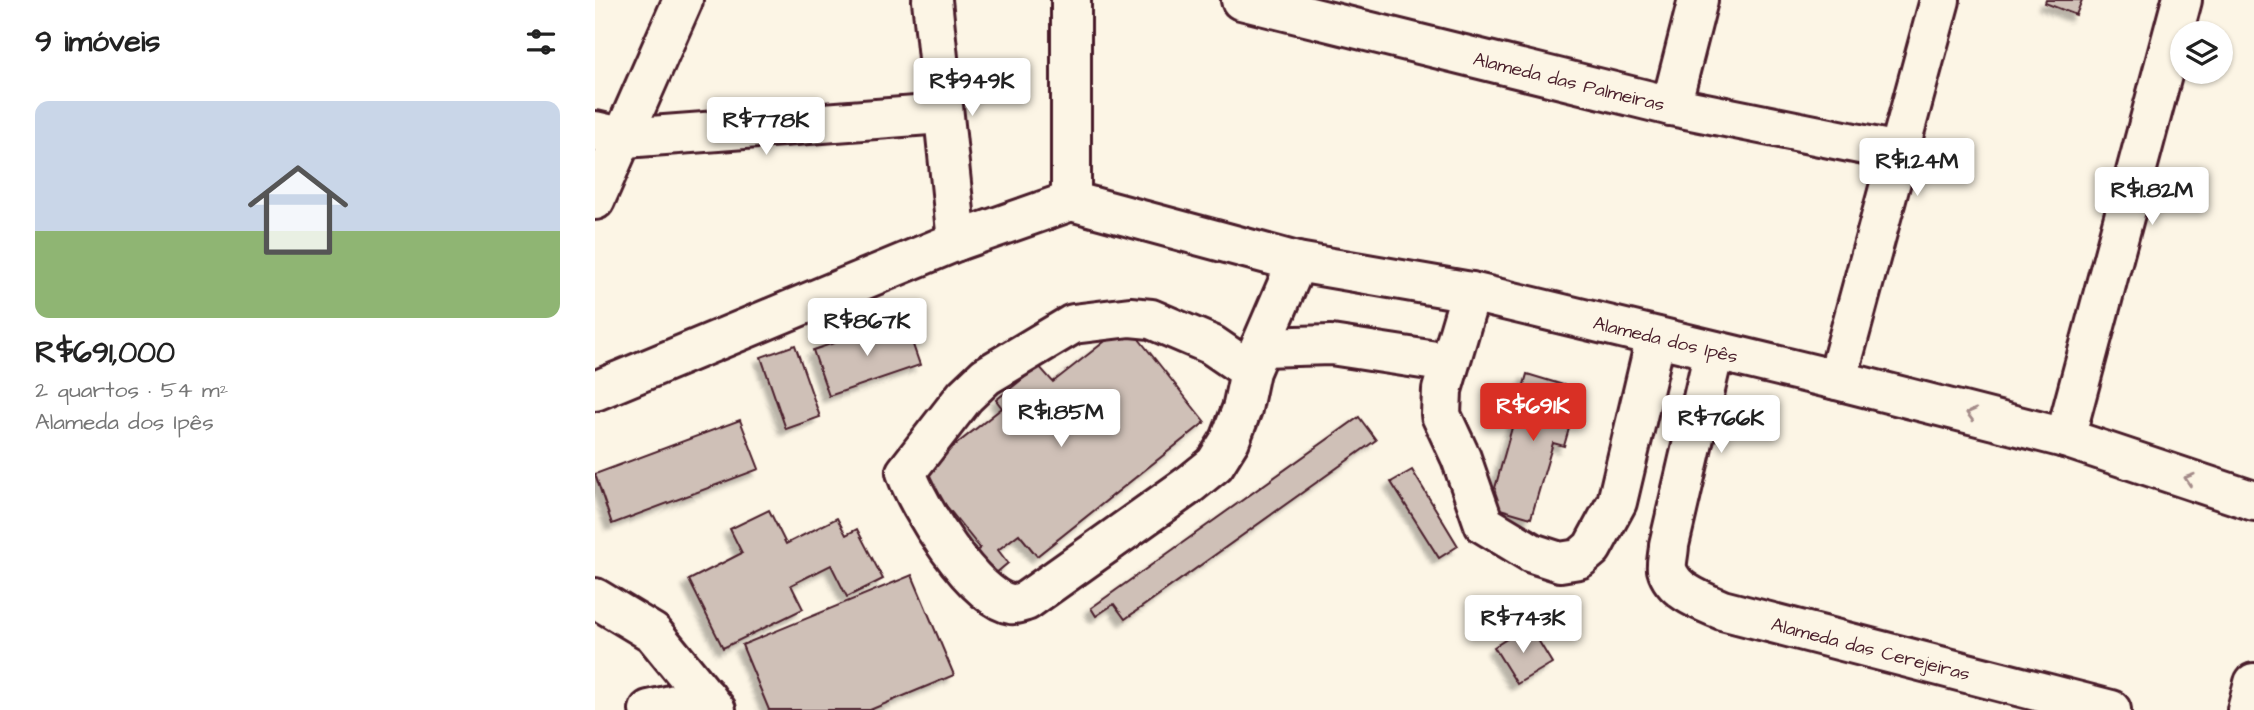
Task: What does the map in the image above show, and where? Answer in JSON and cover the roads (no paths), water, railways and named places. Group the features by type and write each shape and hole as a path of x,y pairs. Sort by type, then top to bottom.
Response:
{"street":[{"path":"595,200 610,134 683,0"},
{"path":"932,0 941,114 957,241"},
{"path":"595,391 957,241 1071,201 1071,0"},
{"name":"Alameda das Palmeiras","path":"1241,0 1671,106 1899,152"},
{"path":"1671,106 1698,0"},
{"path":"1837,380 1940,0"},
{"path":"2065,438 2182,0"},
{"path":"610,134 941,114"},
{"name":"Alameda dos Ipês","path":"1071,201 1297,262 1471,292 1837,380 2065,438 2254,501"},
{"path":"1297,262 1255,359 1242,409 1230,440 1215,464 1037,593 1013,605 997,599 978,583 925,514 905,472 965,396 986,376 1073,324 1130,317 1151,319 1212,345 1255,359 1331,345 1449,363"},
{"path":"1471,292 1442,390 1441,415 1461,458 1484,524 1532,554 1560,562 1579,559 1592,548 1617,502 1656,337"},
{"name":"Alameda das Cerejeiras","path":"1714,351 1669,545 1667,569 1677,583 1695,599 1723,610 2111,710"},
{"path":"595,597 653,633 711,704"},
{"path":"2247,710 2254,683"},
{"path":"649,710 711,704"}]}
